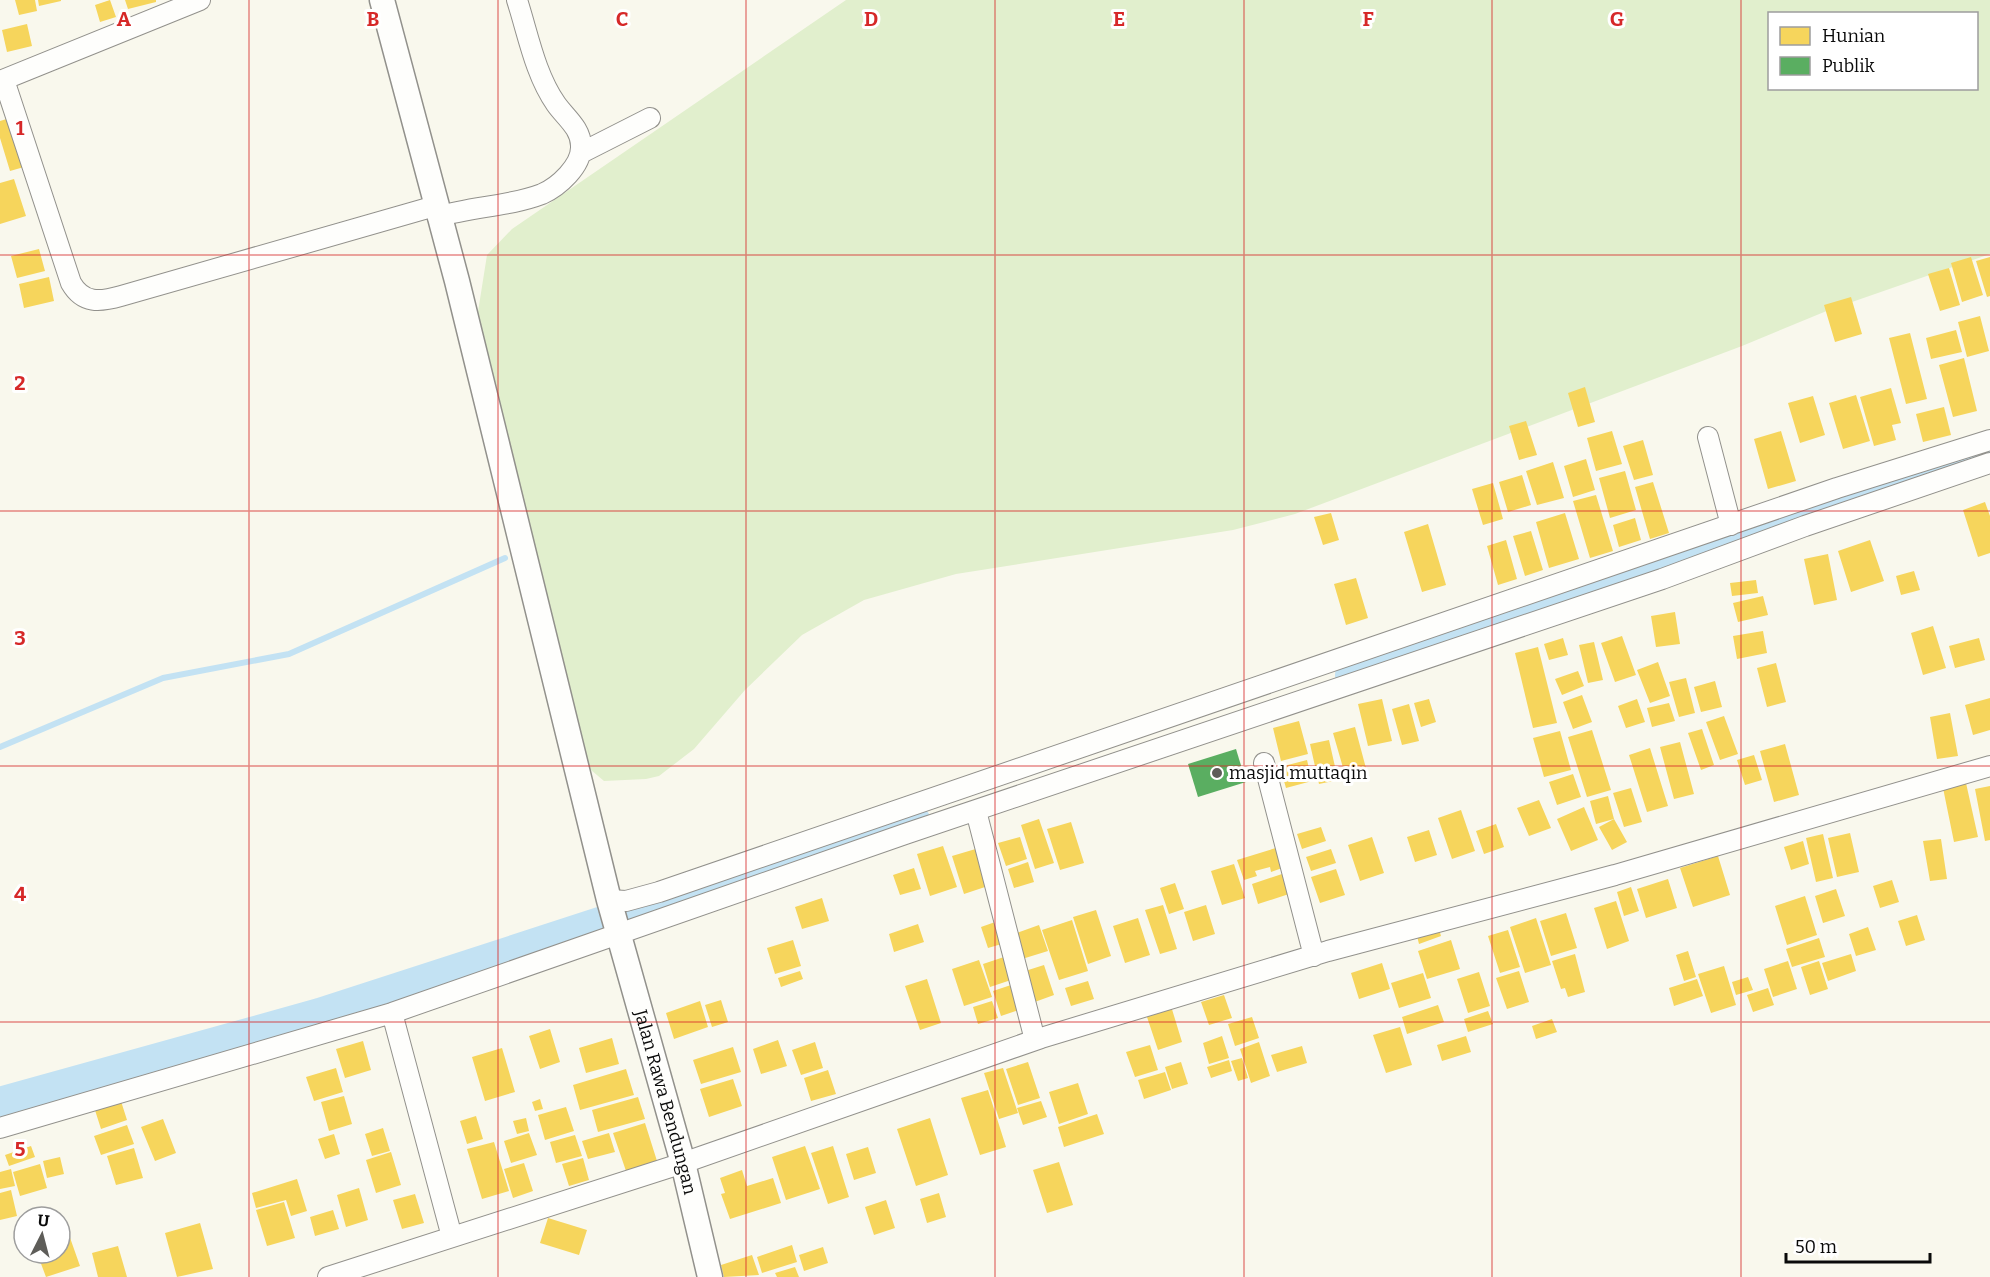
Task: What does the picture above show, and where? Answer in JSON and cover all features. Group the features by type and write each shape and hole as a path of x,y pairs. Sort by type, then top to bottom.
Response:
{"street":[{"path":"200,0 2,80 71,283 76,291 90,300 103,301 437,214 521,201 544,193 570,172 581,153 581,143 573,124 551,97 536,60 518,0"},
{"name":"Jalan Rawa Bendungan","path":"382,0 437,214 457,281 614,917 683,1163 710,1277"},
{"path":"581,153 650,118"},
{"path":"1708,437 1731,525"},
{"path":"614,917 626,900 670,889 1731,525 1990,440"},
{"path":"0,1128 392,1013 614,917 976,811 1662,579 1990,463"},
{"path":"1264,763 1314,956"},
{"path":"328,1277 683,1163 1035,1040 1314,956 1615,875 1990,766"},
{"path":"976,811 1035,1040"},
{"path":"392,1013 452,1237"}],"green space":[{"path":"846,0 1990,0 1990,254 1829,310 1742,346 1295,514 1233,530 956,574 864,600 802,635 745,690 694,749 659,776 646,779 604,781 591,770 584,757 477,318 487,255 512,229"}],"building: Hunian":[{"path":"15,0 35,0 37,11 19,15"},
{"path":"38,0 61,0 61,1 39,6"},
{"path":"110,0 116,17 100,22 95,5"},
{"path":"125,0 156,0 156,2 128,9"},
{"path":"27,24 32,46 7,52 2,30"},
{"path":"10,118 24,167 10,171 0,138 0,121"},
{"path":"14,179 26,216 0,224 0,183"},
{"path":"39,249 45,271 17,278 11,256"},
{"path":"1971,257 1983,295 1962,302 1951,263"},
{"path":"1990,257 1990,296 1987,297 1976,261"},
{"path":"1949,268 1960,305 1940,311 1928,274"},
{"path":"49,277 54,301 24,308 19,284"},
{"path":"1851,297 1862,334 1835,342 1824,305"},
{"path":"1980,316 1989,351 1967,357 1958,322"},
{"path":"1956,330 1962,352 1931,359 1926,338"},
{"path":"1910,333 1927,399 1906,404 1889,338"},
{"path":"1964,358 1977,411 1953,417 1939,365"},
{"path":"1585,387 1595,422 1578,427 1568,393"},
{"path":"1891,388 1901,423 1892,425 1896,440 1874,446 1860,397"},
{"path":"1856,395 1870,441 1843,449 1829,403"},
{"path":"1813,396 1825,435 1800,443 1788,403"},
{"path":"1944,407 1951,435 1923,442 1916,414"},
{"path":"1526,421 1537,455 1519,460 1509,426"},
{"path":"1612,431 1622,464 1596,471 1587,438"},
{"path":"1781,431 1796,481 1768,489 1754,439"},
{"path":"1643,440 1653,475 1634,480 1623,446"},
{"path":"1586,459 1595,490 1573,497 1564,466"},
{"path":"1553,462 1564,498 1537,505 1526,471"},
{"path":"1625,471 1636,510 1610,518 1599,478"},
{"path":"1522,475 1531,505 1508,512 1499,482"},
{"path":"1653,482 1669,533 1650,539 1635,487"},
{"path":"1493,483 1503,519 1483,525 1472,489"},
{"path":"1596,495 1613,551 1590,558 1573,501"},
{"path":"1985,502 1990,516 1990,553 1978,557 1963,510"},
{"path":"1331,513 1339,540 1323,545 1314,517"},
{"path":"1565,513 1579,559 1549,568 1536,522"},
{"path":"1635,518 1641,540 1619,547 1613,525"},
{"path":"1428,524 1446,585 1422,592 1404,532"},
{"path":"1531,531 1543,570 1525,576 1513,536"},
{"path":"1506,540 1517,579 1498,585 1487,546"},
{"path":"1870,540 1884,581 1851,592 1838,551"},
{"path":"1828,554 1837,600 1814,605 1804,559"},
{"path":"1914,571 1920,590 1901,595 1896,576"},
{"path":"1356,578 1368,618 1346,625 1334,584"},
{"path":"1756,580 1758,593 1732,596 1730,583"},
{"path":"1763,596 1768,615 1738,622 1733,603"},
{"path":"1675,612 1680,644 1656,647 1651,616"},
{"path":"1933,626 1946,668 1923,675 1911,633"},
{"path":"1763,631 1767,653 1737,659 1733,636"},
{"path":"1622,636 1636,675 1615,682 1601,643"},
{"path":"1563,638 1568,655 1549,660 1544,644"},
{"path":"1979,638 1985,660 1955,668 1949,646"},
{"path":"1594,642 1603,680 1588,683 1579,645"},
{"path":"1538,647 1557,723 1533,728 1515,653"},
{"path":"1658,662 1670,696 1650,703 1637,670"},
{"path":"1776,663 1786,702 1767,707 1757,668"},
{"path":"1578,671 1584,686 1562,695 1555,679"},
{"path":"1686,678 1695,713 1679,717 1669,682"},
{"path":"1715,681 1722,707 1701,712 1694,687"},
{"path":"1582,695 1592,722 1573,729 1563,702"},
{"path":"1990,698 1990,730 1973,735 1965,705"},
{"path":"1382,699 1392,741 1368,746 1358,704"},
{"path":"1429,699 1436,722 1421,727 1414,703"},
{"path":"1637,699 1645,722 1626,728 1618,706"},
{"path":"1669,703 1675,721 1652,727 1647,708"},
{"path":"1409,704 1419,741 1402,745 1392,709"},
{"path":"1950,713 1958,756 1937,759 1930,717"},
{"path":"1724,716 1738,754 1720,760 1706,722"},
{"path":"1299,721 1308,754 1281,761 1273,728"},
{"path":"1355,727 1367,772 1346,778 1333,733"},
{"path":"1702,729 1714,765 1701,770 1688,733"},
{"path":"1592,730 1611,790 1587,797 1568,737"},
{"path":"1560,731 1571,770 1544,777 1533,738"},
{"path":"1329,740 1338,780 1319,784 1310,744"},
{"path":"1680,742 1694,794 1674,799 1660,747"},
{"path":"1785,744 1799,795 1774,802 1760,751"},
{"path":"1650,748 1668,806 1647,812 1629,755"},
{"path":"1754,755 1762,780 1745,785 1737,760"},
{"path":"1307,760 1312,781 1286,788 1280,767"},
{"path":"1573,774 1581,797 1557,805 1549,782"},
{"path":"1966,783 1978,837 1954,842 1943,788"},
{"path":"1990,786 1990,840 1985,841 1975,789"},
{"path":"1631,788 1642,822 1624,827 1613,793"},
{"path":"1608,796 1614,819 1596,824 1590,801"},
{"path":"1539,800 1551,828 1529,836 1517,808"},
{"path":"1584,807 1598,840 1571,851 1557,819"},
{"path":"1461,810 1475,851 1452,859 1438,818"},
{"path":"1039,819 1054,863 1035,869 1021,825"},
{"path":"1614,819 1627,842 1612,850 1599,827"},
{"path":"1071,822 1084,863 1060,870 1047,829"},
{"path":"1496,824 1504,847 1484,854 1476,831"},
{"path":"1321,827 1326,841 1302,849 1297,834"},
{"path":"1429,830 1437,855 1415,862 1407,837"},
{"path":"1850,833 1859,872 1837,877 1828,838"},
{"path":"1823,834 1833,878 1816,882 1806,838"},
{"path":"1020,837 1027,859 1006,866 998,843"},
{"path":"1372,837 1384,873 1360,881 1348,845"},
{"path":"1941,839 1947,879 1930,881 1923,841"},
{"path":"1803,841 1809,864 1791,870 1784,847"},
{"path":"943,846 957,887 930,896 917,854"},
{"path":"1279,847 1285,867 1271,872 1270,867 1255,871 1257,876 1244,880 1237,860"},
{"path":"979,848 991,885 964,894 952,856"},
{"path":"1331,849 1336,863 1311,871 1306,857"},
{"path":"1718,856 1730,895 1693,907 1680,868"},
{"path":"1028,862 1034,882 1014,888 1008,869"},
{"path":"1234,864 1245,898 1222,905 1211,871"},
{"path":"914,868 921,889 900,895 893,875"},
{"path":"1336,869 1345,895 1320,903 1311,877"},
{"path":"1282,874 1289,894 1258,904 1252,884"},
{"path":"1668,879 1677,908 1646,918 1637,889"},
{"path":"1892,880 1899,902 1880,908 1873,886"},
{"path":"1175,883 1184,909 1169,914 1160,888"},
{"path":"1631,887 1639,911 1624,916 1617,892"},
{"path":"1836,889 1845,916 1823,923 1815,896"},
{"path":"1805,896 1817,935 1787,945 1775,906"},
{"path":"822,898 829,921 802,929 795,907"},
{"path":"1616,901 1629,941 1607,949 1594,908"},
{"path":"1163,905 1177,949 1160,954 1145,910"},
{"path":"1206,905 1215,934 1193,941 1184,912"},
{"path":"1096,910 1111,956 1088,964 1073,917"},
{"path":"1566,913 1577,948 1551,956 1540,921"},
{"path":"1917,915 1925,940 1906,946 1898,921"},
{"path":"1138,918 1150,955 1125,963 1113,926"},
{"path":"1536,918 1551,965 1525,973 1510,927"},
{"path":"1072,920 1088,971 1059,980 1042,930"},
{"path":"998,921 1005,943 988,948 981,927"},
{"path":"918,924 924,942 894,952 889,934"},
{"path":"1039,925 1048,951 1022,959 1014,934"},
{"path":"1868,927 1876,950 1856,956 1849,934"},
{"path":"1439,929 1441,936 1419,944 1417,936"},
{"path":"1508,930 1520,967 1500,973 1488,936"},
{"path":"1819,938 1825,957 1792,967 1786,949"},
{"path":"793,940 801,966 775,974 767,948"},
{"path":"1451,940 1460,969 1427,979 1418,951"},
{"path":"1688,951 1696,977 1684,981 1676,955"},
{"path":"1575,954 1585,992 1568,997 1565,988 1561,989 1552,961"},
{"path":"1851,954 1856,971 1828,981 1822,963"},
{"path":"1007,956 1014,979 990,987 983,964"},
{"path":"979,960 992,997 964,1006 952,969"},
{"path":"1788,961 1797,989 1773,997 1764,969"},
{"path":"1819,961 1828,989 1810,995 1801,967"},
{"path":"1382,963 1390,989 1359,999 1351,973"},
{"path":"1044,965 1054,995 1032,1003 1022,972"},
{"path":"1724,966 1736,1005 1711,1013 1698,974"},
{"path":"800,971 803,979 781,987 778,978"},
{"path":"1519,971 1529,1002 1507,1009 1496,978"},
{"path":"1479,972 1490,1006 1468,1013 1457,979"},
{"path":"1423,973 1431,998 1399,1008 1391,983"},
{"path":"1748,977 1753,990 1736,995 1732,982"},
{"path":"927,979 941,1023 920,1030 905,986"},
{"path":"1697,979 1703,996 1674,1006 1669,988"},
{"path":"1088,981 1094,999 1071,1006 1065,988"},
{"path":"1014,984 1022,1009 1001,1016 993,991"},
{"path":"1768,988 1774,1005 1753,1012 1747,995"},
{"path":"1224,995 1232,1018 1209,1025 1201,1002"},
{"path":"721,1000 728,1022 712,1027 705,1005"},
{"path":"700,1001 708,1027 674,1039 666,1013"},
{"path":"992,1001 998,1018 978,1024 973,1007"},
{"path":"1438,1005 1444,1022 1407,1034 1402,1017"},
{"path":"1171,1006 1182,1042 1158,1050 1146,1014"},
{"path":"1488,1011 1493,1024 1468,1032 1464,1019"},
{"path":"1252,1017 1259,1038 1235,1046 1228,1024"},
{"path":"1552,1019 1557,1032 1536,1039 1532,1026"},
{"path":"1400,1027 1412,1065 1386,1073 1373,1035"},
{"path":"550,1029 560,1062 540,1069 529,1036"},
{"path":"1222,1036 1229,1058 1209,1064 1203,1043"},
{"path":"1466,1036 1471,1052 1442,1061 1437,1045"},
{"path":"612,1038 619,1064 586,1073 579,1048"},
{"path":"778,1040 787,1066 761,1074 753,1049"},
{"path":"363,1041 371,1070 345,1078 336,1049"},
{"path":"815,1042 823,1068 801,1075 792,1050"},
{"path":"1259,1042 1270,1076 1251,1083 1240,1049"},
{"path":"1150,1045 1158,1070 1135,1077 1126,1052"},
{"path":"1302,1046 1307,1063 1277,1072 1271,1055"},
{"path":"733,1047 741,1072 701,1084 693,1060"},
{"path":"502,1048 515,1092 485,1101 472,1057"},
{"path":"1242,1058 1248,1078 1238,1081 1231,1061"},
{"path":"1229,1060 1232,1071 1211,1078 1207,1067"},
{"path":"1028,1062 1040,1098 1018,1105 1006,1069"},
{"path":"1181,1062 1188,1084 1172,1089 1165,1067"},
{"path":"336,1068 343,1092 314,1101 306,1077"},
{"path":"1003,1068 1018,1113 999,1119 984,1073"},
{"path":"626,1069 634,1095 580,1110 573,1085"},
{"path":"828,1070 836,1094 811,1101 804,1078"},
{"path":"1165,1072 1171,1090 1144,1099 1138,1080"},
{"path":"733,1079 742,1106 709,1117 700,1089"},
{"path":"1078,1083 1088,1114 1059,1124 1049,1092"},
{"path":"988,1090 1006,1147 980,1155 961,1098"},
{"path":"344,1096 352,1124 329,1131 321,1102"},
{"path":"638,1097 645,1119 598,1132 592,1110"},
{"path":"120,1098 127,1120 101,1129 94,1107"},
{"path":"540,1099 543,1109 535,1111 532,1102"},
{"path":"1041,1101 1047,1117 1023,1125 1017,1108"},
{"path":"566,1107 574,1131 545,1140 538,1115"},
{"path":"1097,1114 1104,1134 1064,1147 1058,1127"},
{"path":"476,1116 483,1139 467,1144 460,1121"},
{"path":"526,1118 529,1131 517,1134 513,1121"},
{"path":"930,1118 948,1175 916,1186 897,1129"},
{"path":"163,1119 176,1153 155,1161 141,1127"},
{"path":"645,1123 657,1161 626,1171 613,1133"},
{"path":"127,1125 134,1144 101,1155 94,1136"},
{"path":"383,1128 390,1151 372,1156 365,1134"},
{"path":"529,1133 537,1155 511,1163 504,1141"},
{"path":"609,1133 615,1152 588,1159 582,1141"},
{"path":"334,1134 340,1154 325,1159 318,1139"},
{"path":"575,1135 582,1156 556,1163 550,1142"},
{"path":"494,1142 509,1191 482,1199 467,1149"},
{"path":"31,1146 35,1157 9,1166 5,1155"},
{"path":"805,1146 820,1189 786,1200 772,1157"},
{"path":"833,1146 849,1197 828,1204 811,1153"},
{"path":"868,1147 876,1173 854,1180 846,1154"},
{"path":"134,1148 143,1178 116,1185 107,1156"},
{"path":"391,1152 401,1185 376,1193 366,1160"},
{"path":"60,1157 64,1174 47,1178 43,1161"},
{"path":"583,1158 589,1180 569,1186 562,1164"},
{"path":"1059,1162 1073,1205 1047,1213 1033,1170"},
{"path":"524,1163 533,1191 513,1198 504,1169"},
{"path":"40,1164 47,1188 20,1196 13,1172"},
{"path":"11,1169 15,1186 0,1189 0,1172"},
{"path":"742,1170 747,1186 773,1178 781,1203 730,1219 721,1194 725,1193 720,1178"},
{"path":"297,1179 307,1211 291,1216 286,1200 256,1208 252,1193"},
{"path":"359,1188 368,1220 346,1227 337,1195"},
{"path":"11,1190 14,1205 12,1205 12,1217 0,1220 0,1193"},
{"path":"939,1193 946,1217 927,1223 920,1199"},
{"path":"415,1194 424,1223 402,1229 393,1200"},
{"path":"886,1200 895,1228 874,1235 865,1207"},
{"path":"284,1202 295,1238 267,1246 256,1210"},
{"path":"333,1210 339,1229 315,1236 310,1217"},
{"path":"548,1218 587,1230 579,1255 540,1243"},
{"path":"200,1223 213,1269 177,1277 165,1233"},
{"path":"72,1243 80,1266 46,1277 42,1265 72,1265"},
{"path":"792,1245 797,1262 762,1273 757,1257"},
{"path":"118,1246 127,1277 98,1277 92,1253"},
{"path":"823,1247 828,1263 804,1271 799,1255"},
{"path":"752,1255 759,1275 724,1277 721,1265"},
{"path":"795,1267 799,1277 777,1277 775,1273"}],"building: Publik":[{"name":"masjid muttaqin","path":"1236,749 1246,782 1198,797 1188,764"}],"waterway":[{"path":"1352,675 1469,631 1917,476 1990,455"},
{"path":"0,747 163,678 289,654 505,558"},
{"path":"0,1104 320,1015 914,822"}],"place":[{"name":"masjid muttaqin","path":"1217,773"}]}
